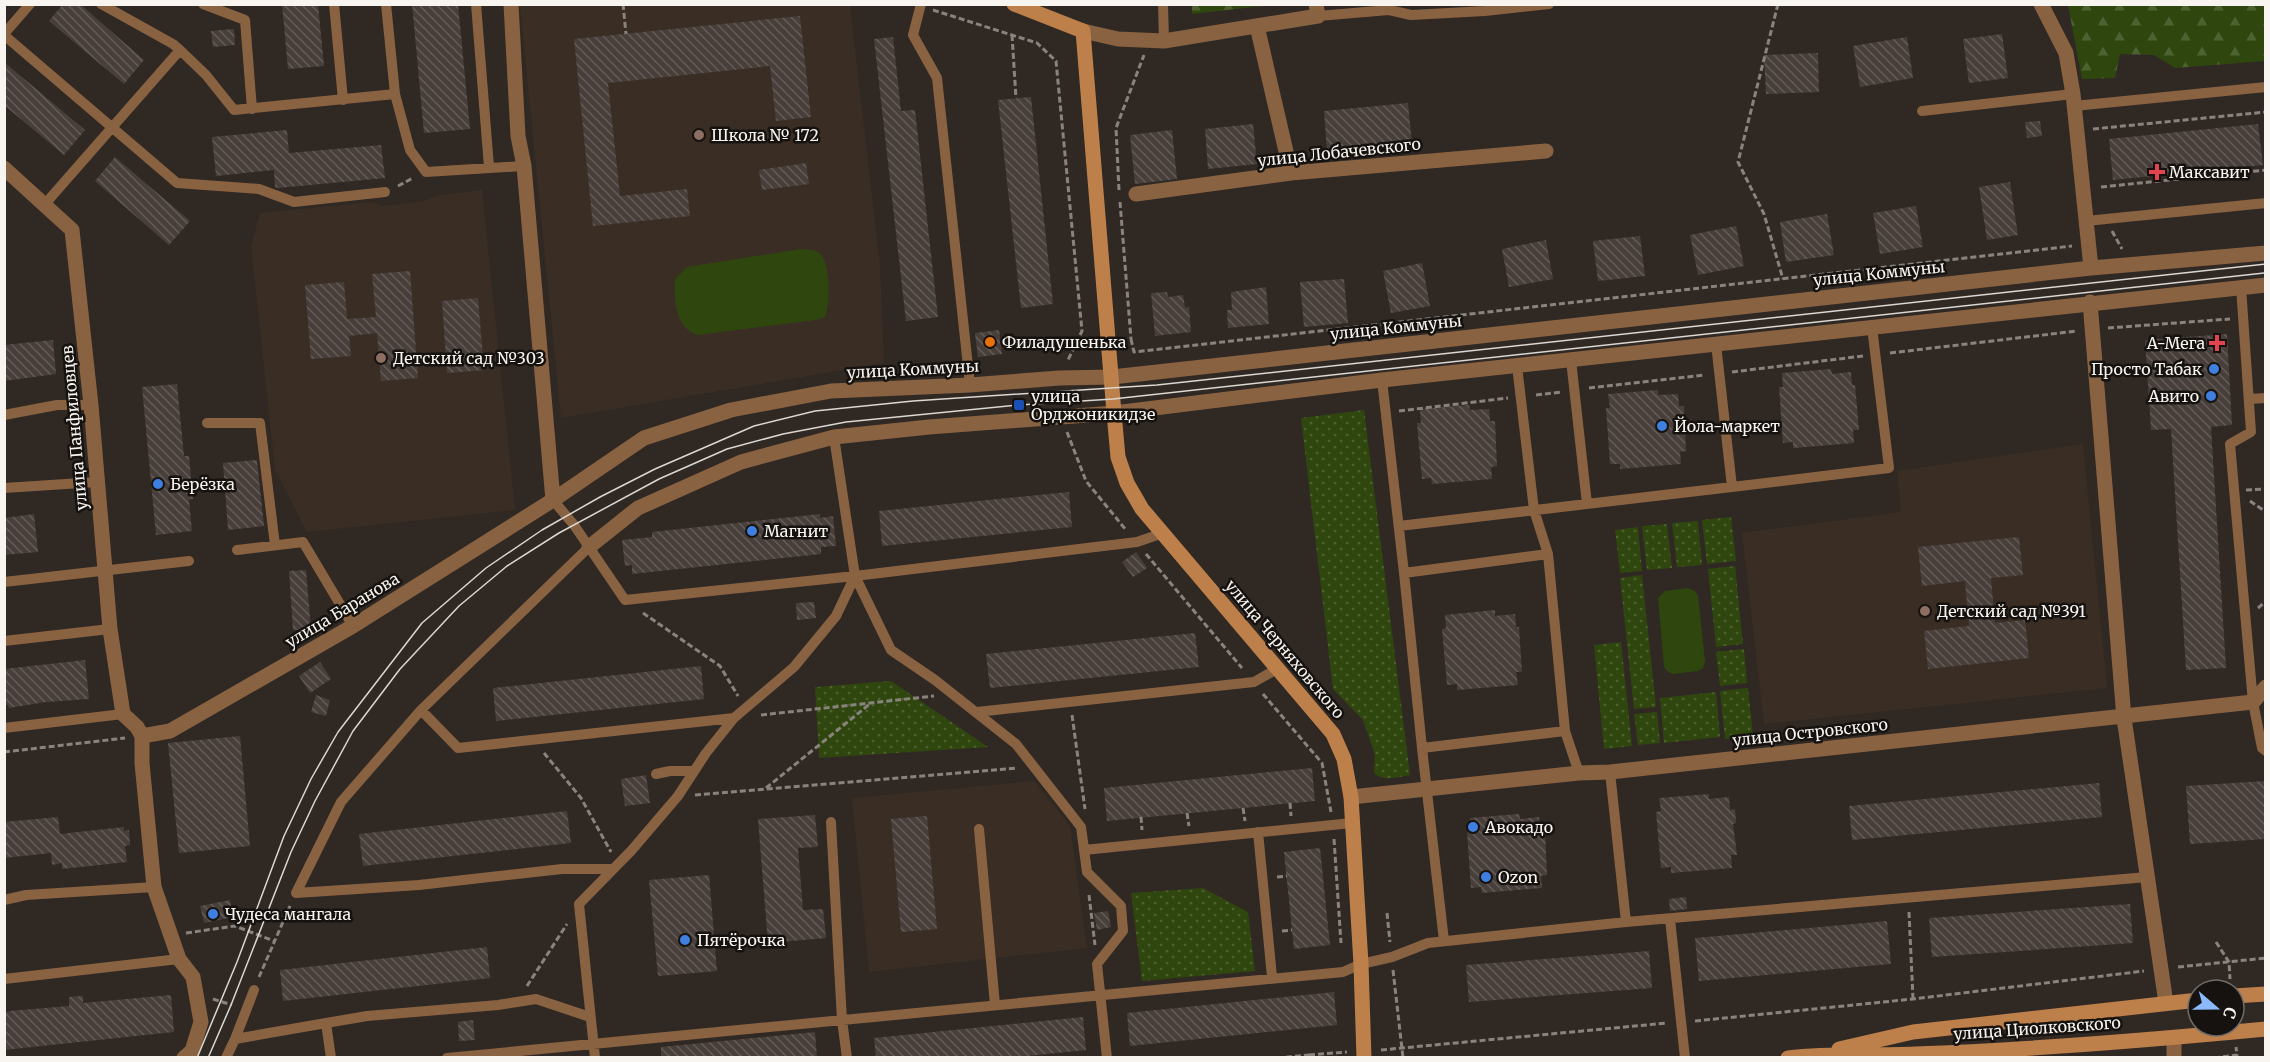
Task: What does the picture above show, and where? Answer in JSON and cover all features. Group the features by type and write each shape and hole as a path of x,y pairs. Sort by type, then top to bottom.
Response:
{"street":[{"path":"511,4 518,136 524,166 553,500"},
{"path":"1014,4 1083,31 1118,39 1164,40 1257,26 1317,10"},
{"path":"2041,4 2066,53 2091,268"},
{"path":"1257,26 1291,173"},
{"path":"1083,31 1114,406"},
{"name":"улица Лобачевского","path":"1136,194 1291,173 1546,151"},
{"name":"улица Панфиловцев","path":"7,176 45,204 72,230 91,405 110,629 123,714"},
{"name":"улица Коммуны","path":"553,500 644,438 731,410 831,392 1059,378 1112,377 2091,268 2265,253"},
{"path":"589,547 638,508 741,462 834,437 2265,285"},
{"path":"2090,302 2124,718 2166,1003"},
{"name":"улица Черняховского","path":"1114,406 1118,457 1127,483 1142,509 1333,734 1344,759 1351,796 1364,1055"},
{"name":"улица Баранова","path":"142,736 170,731 353,626 553,500"},
{"path":"2253,702 2265,687"},
{"name":"улица Островского","path":"1351,796 1579,773 1611,772 2124,718 2253,702"},
{"path":"123,714 137,727 142,736 142,763 154,887 178,959 193,977 201,1022 192,1051 184,1058"},
{"path":"2246,995 2265,994"},
{"name":"улица Циолковского","path":"1788,1058 1913,1032 2186,1001"},
{"name":"улица Циолковского","path":"1810,1055 1915,1056 2174,1038 2265,1029"},
{"path":"2174,1038 2174,1058"}],"lane":[{"path":"30,4 4,34 177,183 259,189 294,202 385,192"},
{"path":"101,4 180,50 206,75 234,110 395,94"},
{"path":"203,4 245,20 252,109"},
{"path":"334,4 343,100"},
{"path":"386,4 395,94 410,150 426,172 524,166"},
{"path":"476,4 489,167"},
{"path":"921,4 913,35 937,78 970,385"},
{"path":"1163,4 1164,40"},
{"path":"1317,10 1389,10 1422,15 1549,4"},
{"path":"45,204 180,50"},
{"path":"1922,111 2265,87"},
{"path":"2086,221 2265,203"},
{"path":"2241,287 2251,432 2230,444 2253,702 2262,747 2265,751"},
{"path":"1399,526 1889,468 1872,327"},
{"path":"1716,344 1732,487"},
{"path":"1571,360 1587,504"},
{"path":"1517,366 1534,510 1548,554 1565,731 1579,773"},
{"path":"1382,380 1444,941"},
{"path":"2249,399 2265,398"},
{"path":"4,415 57,405 91,405"},
{"path":"207,423 260,423 275,545"},
{"path":"834,437 855,576 891,650 977,712 1016,744 1081,827 1087,872 1121,906 1123,931 1096,964 1107,1058"},
{"path":"4,488 97,482"},
{"path":"553,500 625,600 855,576 1137,542 1163,533"},
{"path":"237,550 303,542 353,626"},
{"path":"296,893 342,802 422,710 589,547"},
{"path":"1404,573 1548,554"},
{"path":"4,582 189,561"},
{"path":"595,1058 579,904 678,796 734,718 794,667 836,616 855,576"},
{"path":"4,641 110,629"},
{"path":"977,712 1254,682 1276,669"},
{"path":"422,710 458,748 734,718"},
{"path":"4,728 123,714"},
{"path":"1422,748 1565,731"},
{"path":"656,774 670,771 694,771"},
{"path":"1611,772 1626,921"},
{"path":"831,822 842,1020 847,1058"},
{"path":"1084,850 1352,823"},
{"path":"979,829 995,1005"},
{"path":"1258,832 1272,978"},
{"path":"296,893 419,885 569,869 615,867"},
{"path":"447,1058 1343,972 1428,943 1626,921 2147,877"},
{"path":"4,900 26,895 154,887"},
{"path":"1670,919 1685,1058"},
{"path":"4,979 178,959"},
{"path":"226,1058 254,990"},
{"path":"235,1039 368,1016 536,999 590,1017"},
{"path":"326,1023 332,1058"}],"path":[{"path":"623,4 626,34"},
{"path":"1778,4 1738,162 1764,214 1783,279"},
{"path":"1012,35 1016,98"},
{"path":"2091,130 2265,112"},
{"path":"2099,176 2101,188 2265,171"},
{"path":"385,192 426,172"},
{"path":"2106,219 2124,254"},
{"path":"1131,339 1134,352 2089,244"},
{"path":"1882,354 2093,329 2243,318"},
{"path":"1385,412 1871,355"},
{"path":"625,600 720,666 744,708"},
{"path":"734,718 953,694"},
{"path":"1070,702 1086,815"},
{"path":"765,789 871,703"},
{"path":"4,752 142,736"},
{"path":"534,740 581,798 615,867"},
{"path":"678,796 1034,766"},
{"path":"1087,872 1096,964"},
{"path":"254,990 296,893"},
{"path":"1908,898 1913,999"},
{"path":"517,1002 579,904"},
{"path":"1387,913 1403,1058"},
{"path":"170,935 235,926 274,941"},
{"path":"2216,942 2229,962 2230,978"},
{"path":"1347,1053 1364,1055 1402,1047 1913,999 2265,958"},
{"path":"196,995 246,1008"},
{"path":"1277,1058 1309,1054 1310,1058"},
{"path":"2214,1058 2237,1055"}],"shaded area":[{"name":"Школа № 172","path":"520,5 850,5 880,266 884,363 561,418"},
{"name":"Детский сад №303","path":"482,190 515,510 307,532 275,470 251,246 260,213 373,202 381,206"},
{"name":"Детский сад №391","path":"2083,444 2107,688 1764,724 1742,533 1901,512 1897,471"},
{"path":"1034,781 1070,826 1087,948 869,972 852,798"}],"green space":[{"path":"1192,4 1271,4 1271,5 1192,14"},
{"path":"2068,5 2265,5 2265,61 2175,68 2154,55 2120,54 2115,78 2082,79"},
{"path":"801,249 819,253 826,265 828,293 825,317 697,335 684,326 677,312 675,279 687,267"},
{"path":"1364,410 1410,775 1391,778 1374,773 1375,755 1363,720 1333,689 1301,418"},
{"path":"1731,517 1736,561 1707,564 1702,520"},
{"path":"1698,521 1702,565 1677,567 1672,523"},
{"path":"1667,524 1672,568 1647,570 1642,526"},
{"path":"1638,527 1642,571 1620,573 1615,530"},
{"path":"1735,566 1743,644 1716,647 1708,569"},
{"path":"1642,575 1656,707 1634,709 1620,578"},
{"path":"1688,588 1695,591 1698,596 1705,661 1703,668 1698,671 1673,674 1664,667 1658,598 1665,591"},
{"path":"1621,642 1632,746 1604,749 1594,645"},
{"path":"1744,649 1747,683 1720,686 1716,652"},
{"path":"891,681 988,747 819,758 815,687"},
{"path":"1748,688 1753,736 1725,739 1720,691"},
{"path":"1716,692 1720,737 1664,743 1660,698"},
{"path":"1657,712 1660,743 1638,745 1634,714"},
{"path":"1203,888 1248,912 1255,971 1142,981 1131,893"}],"building":[{"path":"63,4 80,4 144,60 124,84 49,21"},
{"path":"282,4 318,4 324,66 288,69"},
{"path":"412,4 458,4 470,129 424,133"},
{"path":"800,16 811,117 776,121 770,66 608,83 620,196 687,189 690,216 593,226 574,39"},
{"path":"234,29 235,45 213,47 211,31"},
{"path":"2002,34 2008,78 1969,83 1963,39"},
{"path":"893,37 901,111 915,110 938,317 906,321 874,39"},
{"path":"1907,37 1913,78 1860,87 1853,46"},
{"path":"1818,53 1819,92 1766,94 1764,55"},
{"path":"4,62 85,130 64,155 4,105"},
{"path":"1031,97 1053,304 1021,308 998,100"},
{"path":"1408,103 1412,144 1327,151 1324,111"},
{"path":"2040,121 2042,136 2027,138 2025,122"},
{"path":"1253,124 1257,164 1208,169 1205,129"},
{"path":"2258,124 2263,165 2113,180 2109,139"},
{"path":"287,130 289,153 381,145 385,178 278,188 275,187 274,170 216,176 212,137"},
{"path":"1172,130 1177,179 1135,184 1130,135"},
{"path":"115,157 190,221 169,245 95,181"},
{"path":"806,163 809,184 762,190 759,170"},
{"path":"2010,182 2018,235 1987,240 1979,187"},
{"path":"1916,206 1923,247 1880,254 1873,213"},
{"path":"1827,214 1834,255 1786,262 1780,222"},
{"path":"1736,226 1744,266 1698,275 1690,235"},
{"path":"1640,236 1645,276 1598,281 1593,241"},
{"path":"1546,240 1553,279 1509,287 1502,249"},
{"path":"1422,263 1430,306 1391,313 1383,271"},
{"path":"410,271 418,378 381,381 377,333 349,336 351,356 311,359 305,285 344,282 347,319 376,317 372,274"},
{"path":"1344,279 1348,323 1304,327 1300,282"},
{"path":"1266,287 1269,324 1228,328 1227,310 1232,310 1231,292"},
{"path":"1167,292 1168,297 1183,295 1185,308 1189,307 1191,332 1155,336 1151,293"},
{"path":"478,298 484,370 447,373 442,301"},
{"path":"999,330 1002,354 978,357 975,333"},
{"path":"2227,334 2232,425 2211,427 2226,668 2186,670 2171,429 2151,430 2145,340"},
{"path":"53,340 56,374 4,381 4,345"},
{"path":"1831,369 1832,374 1851,372 1852,385 1855,385 1859,430 1853,430 1854,443 1793,448 1793,442 1783,443 1779,387 1783,387 1782,373"},
{"path":"177,384 184,456 189,456 193,499 189,500 192,531 156,535 142,387"},
{"path":"1658,390 1658,395 1678,394 1679,406 1684,406 1686,451 1680,452 1681,464 1620,469 1620,464 1610,464 1606,408 1610,408 1608,394"},
{"path":"1469,405 1470,410 1489,409 1490,421 1495,421 1497,466 1491,467 1492,479 1432,484 1431,478 1422,479 1417,423 1421,423 1420,409"},
{"path":"257,460 264,526 228,530 223,463"},
{"path":"1069,492 1072,527 882,546 879,511"},
{"path":"34,514 38,552 4,555 4,518"},
{"path":"820,514 820,518 833,516 836,546 821,547 821,554 632,574 632,565 625,566 622,540 652,537 652,532"},
{"path":"2019,537 2023,575 1991,578 1995,623 2025,620 2029,658 1928,669 1924,631 1969,626 1965,581 1922,586 1918,547"},
{"path":"1136,552 1147,568 1133,577 1122,562"},
{"path":"306,570 311,629 293,630 289,571"},
{"path":"814,602 816,618 797,620 796,603"},
{"path":"1495,610 1495,616 1515,614 1516,627 1519,627 1522,672 1516,672 1518,685 1457,690 1457,684 1447,685 1442,629 1446,628 1445,615"},
{"path":"1195,633 1199,667 990,688 986,654"},
{"path":"85,660 89,699 46,702 9,708 8,705 4,705 4,669"},
{"path":"320,662 331,679 310,693 299,676"},
{"path":"701,666 704,699 496,721 493,688"},
{"path":"316,695 330,700 326,716 311,712"},
{"path":"240,736 250,846 179,853 168,743"},
{"path":"1312,768 1315,801 1107,821 1104,788"},
{"path":"646,775 650,803 625,806 621,779"},
{"path":"2265,781 2265,839 2190,844 2186,786"},
{"path":"2099,783 2102,817 1852,840 1849,806"},
{"path":"1709,794 1709,799 1729,797 1730,810 1735,809 1736,823 1733,824 1737,855 1731,855 1732,868 1671,873 1671,867 1661,868 1656,812 1661,811 1659,798"},
{"path":"567,811 571,843 363,866 359,834"},
{"path":"1519,814 1520,819 1539,817 1540,830 1545,830 1547,875 1541,876 1542,888 1482,893 1481,887 1471,888 1467,832 1471,832 1470,818"},
{"path":"815,815 818,847 798,848 803,910 823,909 826,938 768,943 758,819"},
{"path":"927,816 937,929 901,932 891,819"},
{"path":"58,817 60,834 124,827 124,831 129,830 130,845 125,846 127,862 62,869 62,863 52,865 51,853 4,858 4,822"},
{"path":"1320,848 1330,945 1294,949 1284,852"},
{"path":"709,875 717,971 658,976 649,880"},
{"path":"1686,897 1687,909 1670,911 1669,899"},
{"path":"230,900 233,917 204,923 200,906"},
{"path":"2130,904 2133,943 1932,957 1929,918"},
{"path":"1108,911 1111,927 1097,930 1094,913"},
{"path":"1887,921 1891,964 1699,981 1695,938"},
{"path":"487,947 490,978 283,1001 280,970"},
{"path":"1649,951 1652,988 1469,1002 1466,965"},
{"path":"1334,992 1337,1025 1130,1046 1127,1013"},
{"path":"171,995 174,1032 4,1050 4,1013 10,1011 69,1006 69,997 83,996 83,1003"},
{"path":"1083,1017 1086,1050 1008,1058 876,1058 874,1038"},
{"path":"473,1020 475,1040 459,1041 458,1022"},
{"path":"815,1032 817,1058 661,1058 661,1047"}],"tram line":[{"path":"197,1058 237,962 284,836 311,779 338,732 422,623 486,568 542,530 655,469 754,426 815,411 913,401 1157,385 2266,264"},
{"path":"208,1058 291,852 315,801 353,731 400,669 459,606 507,566 559,533 659,479 727,449 783,434 846,422 1019,405 1113,399 2264,273"}],"place":[{"name":"Школа № 172","path":"699,135"},
{"name":"Максавит","path":"2157,172"},
{"name":"Филадушенька","path":"990,342"},
{"name":"А-Мега","path":"2217,343"},
{"name":"Детский сад №303","path":"381,358"},
{"name":"Просто Табак","path":"2214,369"},
{"name":"Авито","path":"2211,396"},
{"name":"улица Орджоникидзе","path":"1019,405"},
{"name":"Йола-маркет","path":"1662,426"},
{"name":"Берёзка","path":"158,484"},
{"name":"Магнит","path":"752,531"},
{"name":"Детский сад №391","path":"1925,611"},
{"name":"Авокадо","path":"1473,827"},
{"name":"Ozon","path":"1486,877"},
{"name":"Чудеса мангала","path":"213,914"},
{"name":"Пятёрочка","path":"685,940"}]}
